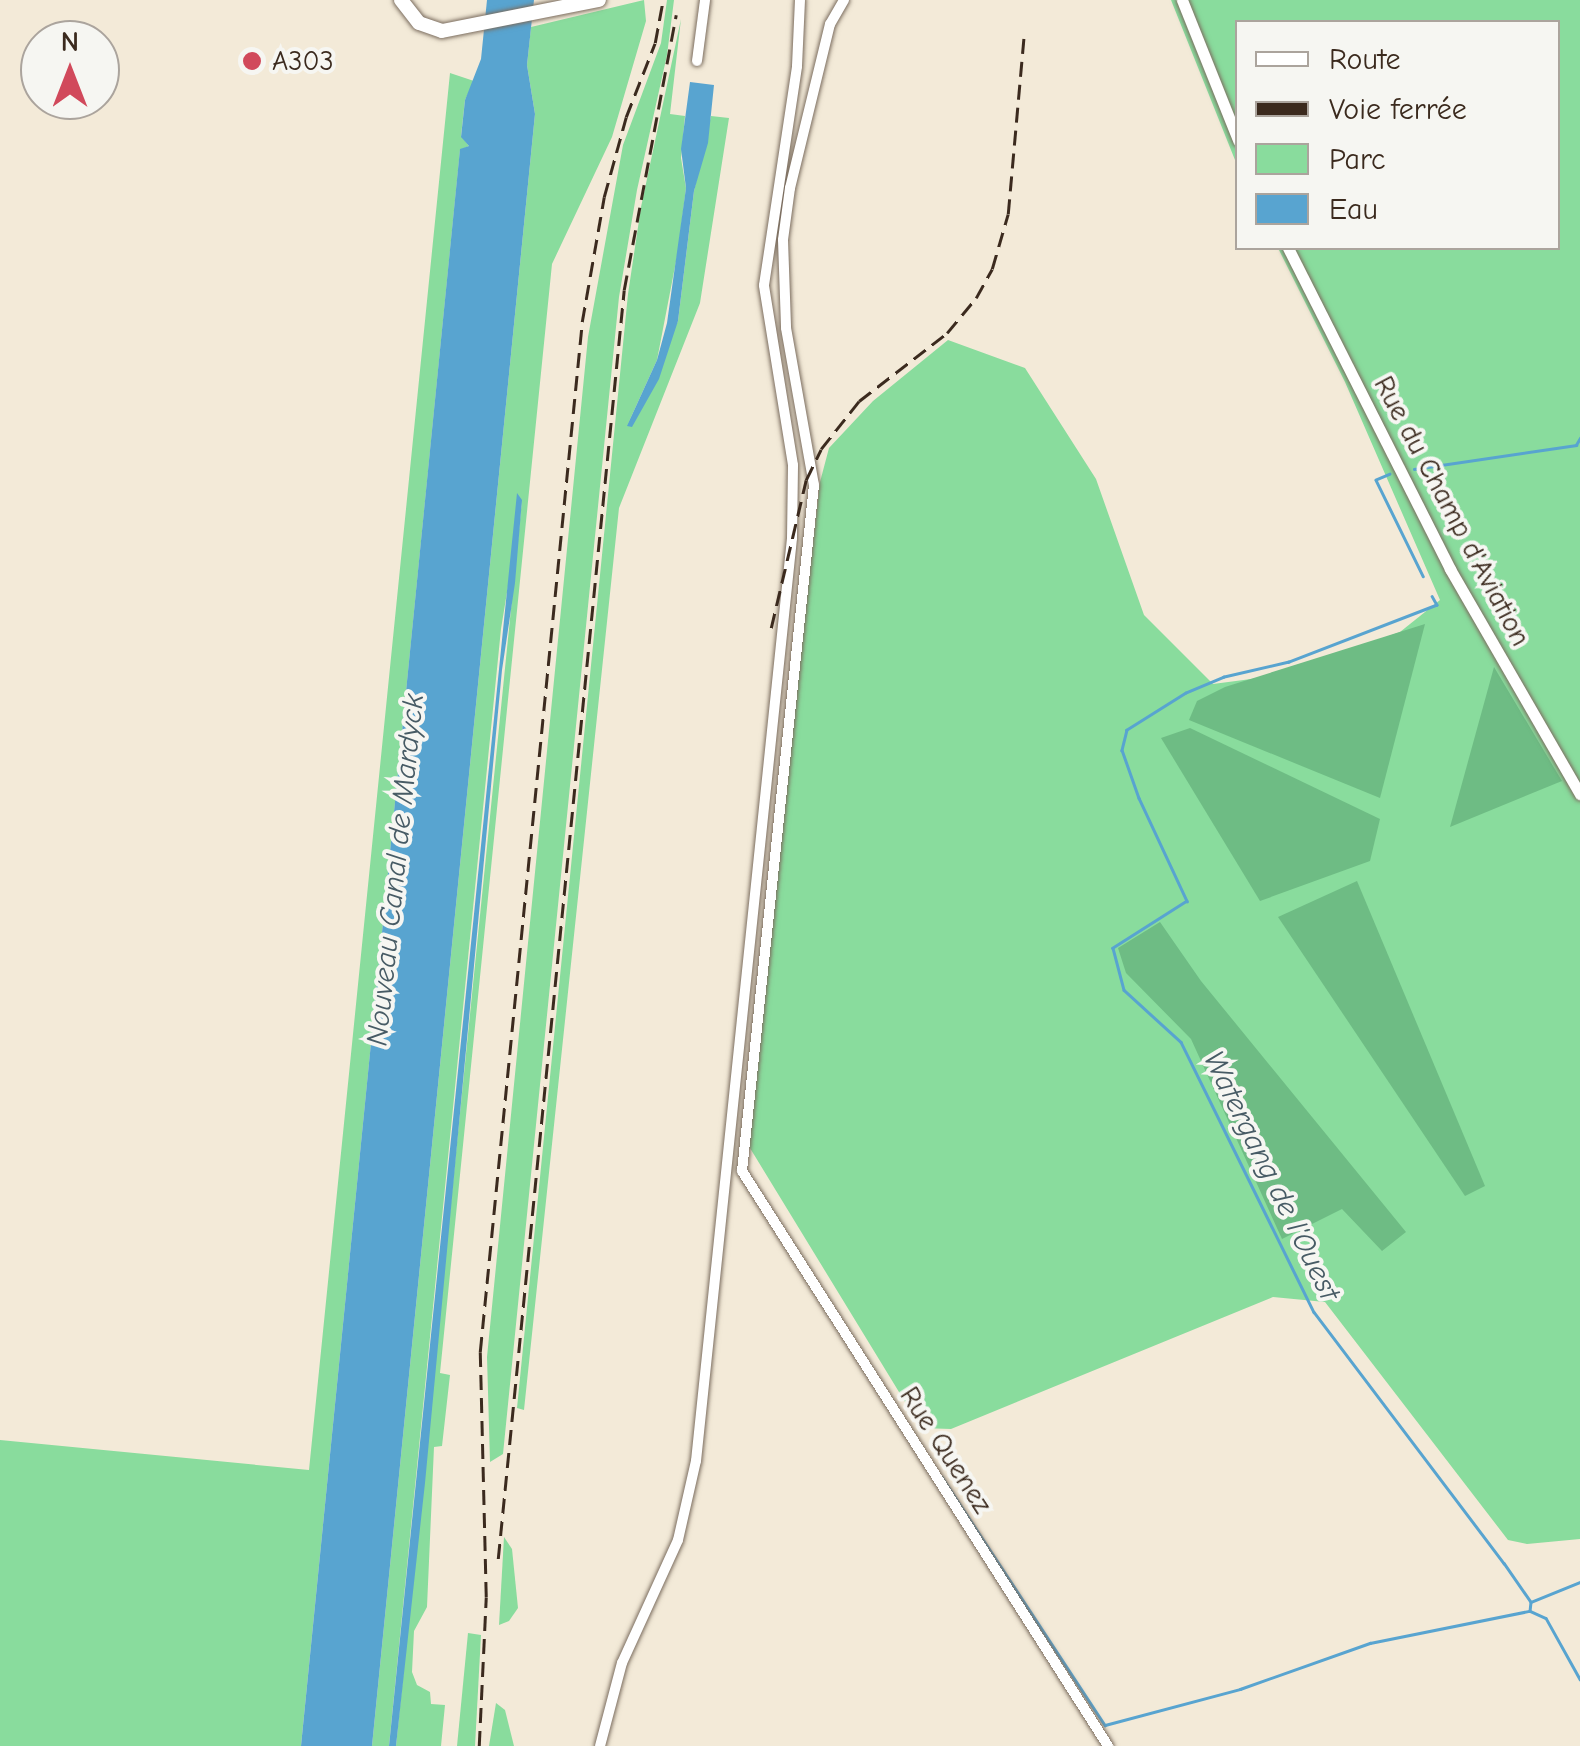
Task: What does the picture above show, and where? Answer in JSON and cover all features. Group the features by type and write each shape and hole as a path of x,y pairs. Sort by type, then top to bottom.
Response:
{"main road":[{"path":"401,0 425,27 457,30 596,0"}],"street":[{"path":"697,61 705,0"},
{"path":"600,1746 622,1663 678,1540 696,1461 777,647 792,538 793,465 764,284 796,73 800,0"},
{"name":"Rue Quenez","path":"844,0 830,24 784,225 786,328 814,485 741,1166 744,1179 1108,1746"},
{"path":"1182,0 1235,132"},
{"name":"Rue du Champ d'Aviation","path":"1289,250 1443,555 1580,794"}],"green space":[{"path":"644,0 646,21 612,137 552,264 440,1373 450,1375 442,1446 434,1447 427,1607 414,1631 412,1672 417,1685 430,1692 431,1704 445,1705 441,1746 396,1746 522,500 501,629 389,1746 372,1746 535,114 527,65 531,27"},
{"path":"667,0 674,0 667,55 637,190 619,297 503,1454 490,1462 487,1357 588,337 623,145 661,43"},
{"path":"1171,0 1580,0 1580,1539 1527,1544 1508,1540 1325,1302 1273,1297 951,1429 921,1428 742,1135 755,1000 778,851 820,482 829,448 873,401 948,340 1025,368 1096,479 1144,615 1213,684 1281,675 1400,632 1440,600 1345,382 1279,250 1560,250 1560,20 1235,20 1235,160"},
{"path":"681,19 670,114 685,116 681,158 686,188 678,251 657,360 627,426 678,321 694,191 711,116 729,118 700,303 619,508 524,1410 517,1408 628,294 641,207"},
{"path":"450,73 474,81 465,100 461,136 469,146 460,150 301,1746 0,1746 0,1440 309,1470"},
{"path":"1425,624 1380,798 1189,720 1197,701 1225,687"},
{"path":"1494,667 1562,781 1450,827"},
{"path":"1190,728 1380,819 1370,861 1260,901 1161,738"},
{"path":"1357,881 1485,1186 1465,1196 1278,917"},
{"path":"1160,922 1201,981 1406,1232 1382,1251 1342,1209 1282,1239 1191,1039 1126,973 1118,948"},
{"path":"504,1537 512,1549 518,1608 509,1621 499,1625"},
{"path":"468,1633 481,1635 475,1746 457,1746"},
{"path":"496,1703 505,1710 514,1746 489,1746"}],"water":[{"name":"Nouveau Canal de Mardyck","path":"487,0 534,0 527,65 535,114 372,1746 301,1746 460,149 469,146 461,137 465,100 481,59"},
{"path":"690,82 714,85 708,143 694,191 678,321 659,379 632,427 627,426 657,360 667,323 686,188 681,149"},
{"path":"517,493 522,500 515,583 502,670 425,1483 396,1746 389,1746"}],"waterway":[{"name":"Watergang de l'Ouest","path":"1414,469 1576,445 1580,438"},
{"name":"Watergang de l'Ouest","path":"1390,474 1376,480 1423,576"},
{"name":"Watergang de l'Ouest","path":"1432,596 1437,605 1289,662 1224,677 1186,693 1127,730 1122,750 1139,798 1187,901 1113,948 1124,990 1181,1042 1314,1312 1504,1563 1531,1602 1530,1611 1546,1618 1580,1679"},
{"path":"942,1477 1105,1725 1240,1689 1370,1643 1529,1611"},
{"path":"1531,1602 1580,1582"}],"railway":[{"path":"479,1746 486,1597 480,1352 582,322 604,197 626,117 655,43 663,0"},
{"path":"498,1559 624,290 676,15"},
{"path":"771,628 806,480 821,449 859,401 947,333 976,298 992,269 1008,214 1024,35"}],"place":[{"name":"A303","path":"252,61"}]}
